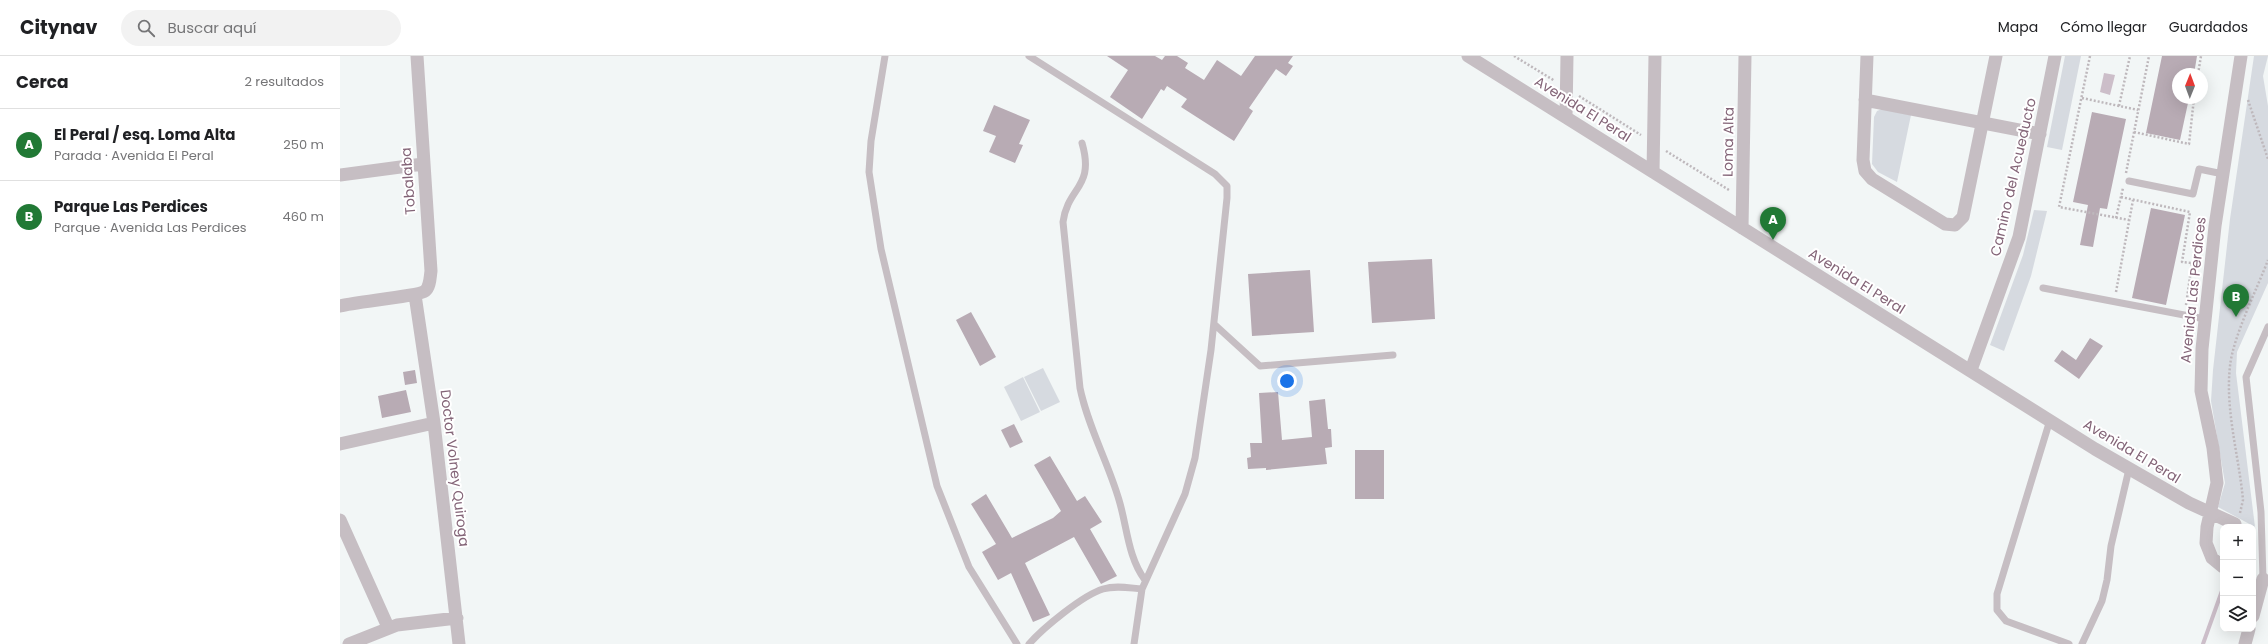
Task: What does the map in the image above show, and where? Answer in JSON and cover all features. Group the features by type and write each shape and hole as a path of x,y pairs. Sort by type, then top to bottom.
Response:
{"street":[{"name":"Tobalaba","path":"415,295 425,291 430,283 431,271 416,56"},
{"name":"Avenida El Peral","path":"1468,56 1483,61 1566,118 2129,469 2210,514 2234,524"},
{"path":"1566,118 1567,56"},
{"path":"1653,172 1655,56"},
{"name":"Loma Alta","path":"1742,228 1745,56"},
{"path":"1868,56 1863,160 1865,171 1872,179 1945,224 1955,225 1963,217 1996,56"},
{"name":"Camino del Acueducto","path":"1971,370 2019,237 2056,56"},
{"name":"Avenida Las Perdices","path":"2220,565 2208,551 2206,543 2207,527 2217,483 2213,448 2201,391 2205,319 2223,174 2241,56"},
{"path":"1866,100 2040,134"},
{"path":"340,175 423,164"},
{"path":"340,306 396,296 415,295"},
{"name":"Doctor Volney Quiroga","path":"415,295 434,423 459,644"},
{"path":"340,444 434,423"},
{"path":"340,520 388,627"},
{"path":"2256,602 2261,579"},
{"path":"349,644 388,627 457,618"},
{"path":"2245,644 2248,632"}],"lane":[{"path":"886,56 871,141 869,172 883,257 937,486 969,567 1017,644"},
{"path":"1029,56 1130,122 1158,136 1223,181 1227,186 1214,324 1192,470 1185,494 1145,580 1142,589 1134,644"},
{"path":"1082,143 1086,171 1066,209 1062,222 1080,388 1086,409 1119,500 1135,562 1145,580"},
{"path":"2125,182 2193,194 2199,169 2223,174"},
{"path":"2043,288 2205,319"},
{"path":"1214,324 1260,366 1393,355"},
{"path":"2261,579 2261,512 2246,377 2268,327"},
{"path":"2050,420 1997,594 1997,610 2006,620 2069,644"},
{"path":"2082,644 2102,601 2108,580 2111,546 2129,469"},
{"path":"1029,644 1052,623 1095,592 1116,587 1142,589"}],"path":[{"path":"1514,56 1742,199"},
{"path":"2090,56 2059,207 2129,220"},
{"path":"2119,106 2130,56"},
{"path":"2116,218 2125,182 2149,56"},
{"path":"2199,68 2201,56"},
{"path":"2249,94 2248,102 2268,158"},
{"path":"2082,98 2138,110"},
{"path":"2134,132 2189,144 2193,104"},
{"path":"2121,197 2190,212 2182,262 2192,263 2185,315"},
{"path":"2115,302 2133,200"}],"shaded area":[{"path":"2065,56 2081,56 2062,150 2047,147"},
{"path":"2254,56 2268,56 2263,76 2268,106 2268,283 2237,352 2236,373 2255,524 2249,524 2218,507 2225,483 2211,401 2213,370 2230,219"},
{"path":"2104,73 2115,75 2110,95 2100,92"},
{"path":"1882,109 1911,115 1897,182 1878,172 1872,164 1874,117 1877,111"},
{"path":"2034,210 2047,211 2031,276 2004,351 1990,345 2023,255"},
{"path":"1043,368 1060,402 1041,411 1024,377"},
{"path":"1023,377 1040,412 1021,421 1004,387"}],"building":[{"path":"1107,56 1155,56 1162,60 1165,56 1177,56 1188,63 1185,68 1204,80 1217,60 1241,76 1255,56 1293,56 1288,63 1293,66 1286,76 1276,69 1249,108 1253,111 1234,141 1181,107 1187,99 1167,86 1164,91 1161,89 1142,119 1110,97 1128,70"},
{"path":"2162,56 2197,56 2195,68 2172,68 2172,104 2188,104 2180,140 2146,133"},
{"path":"994,105 1030,120 1019,144 1023,145 1015,163 989,152 996,136 983,131"},
{"path":"2092,112 2126,119 2107,209 2100,208 2093,247 2080,245 2088,205 2073,202"},
{"path":"2151,208 2185,215 2166,305 2132,298"},
{"path":"1432,259 1435,319 1372,323 1368,262"},
{"path":"1310,270 1314,332 1252,336 1248,274"},
{"path":"971,312 996,357 980,366 956,320"},
{"path":"2090,338 2103,346 2079,379 2054,361 2062,350 2076,360"},
{"path":"415,370 417,383 405,385 403,372"},
{"path":"406,390 411,412 382,418 378,396"},
{"path":"1278,392 1282,440 1312,437 1309,401 1325,399 1328,429 1331,429 1332,447 1325,448 1327,464 1266,470 1266,468 1248,469 1247,458 1251,457 1250,443 1262,443 1259,393"},
{"path":"1014,424 1023,442 1010,448 1001,430"},
{"path":"1355,450 1384,450 1384,499 1355,499"},
{"path":"1050,456 1077,501 1085,496 1102,522 1090,529 1117,576 1101,584 1074,537 1025,563 1050,615 1033,622 1011,573 998,580 982,552 996,544 971,504 986,494 1012,538 1053,518 1061,511 1034,465"}],"waterway":[{"path":"2203,644 2220,596"}],"place":[{"name":"El Peral / esq. Loma Alta","path":"1773,240"},
{"name":"Parque Las Perdices","path":"2236,317"}]}
